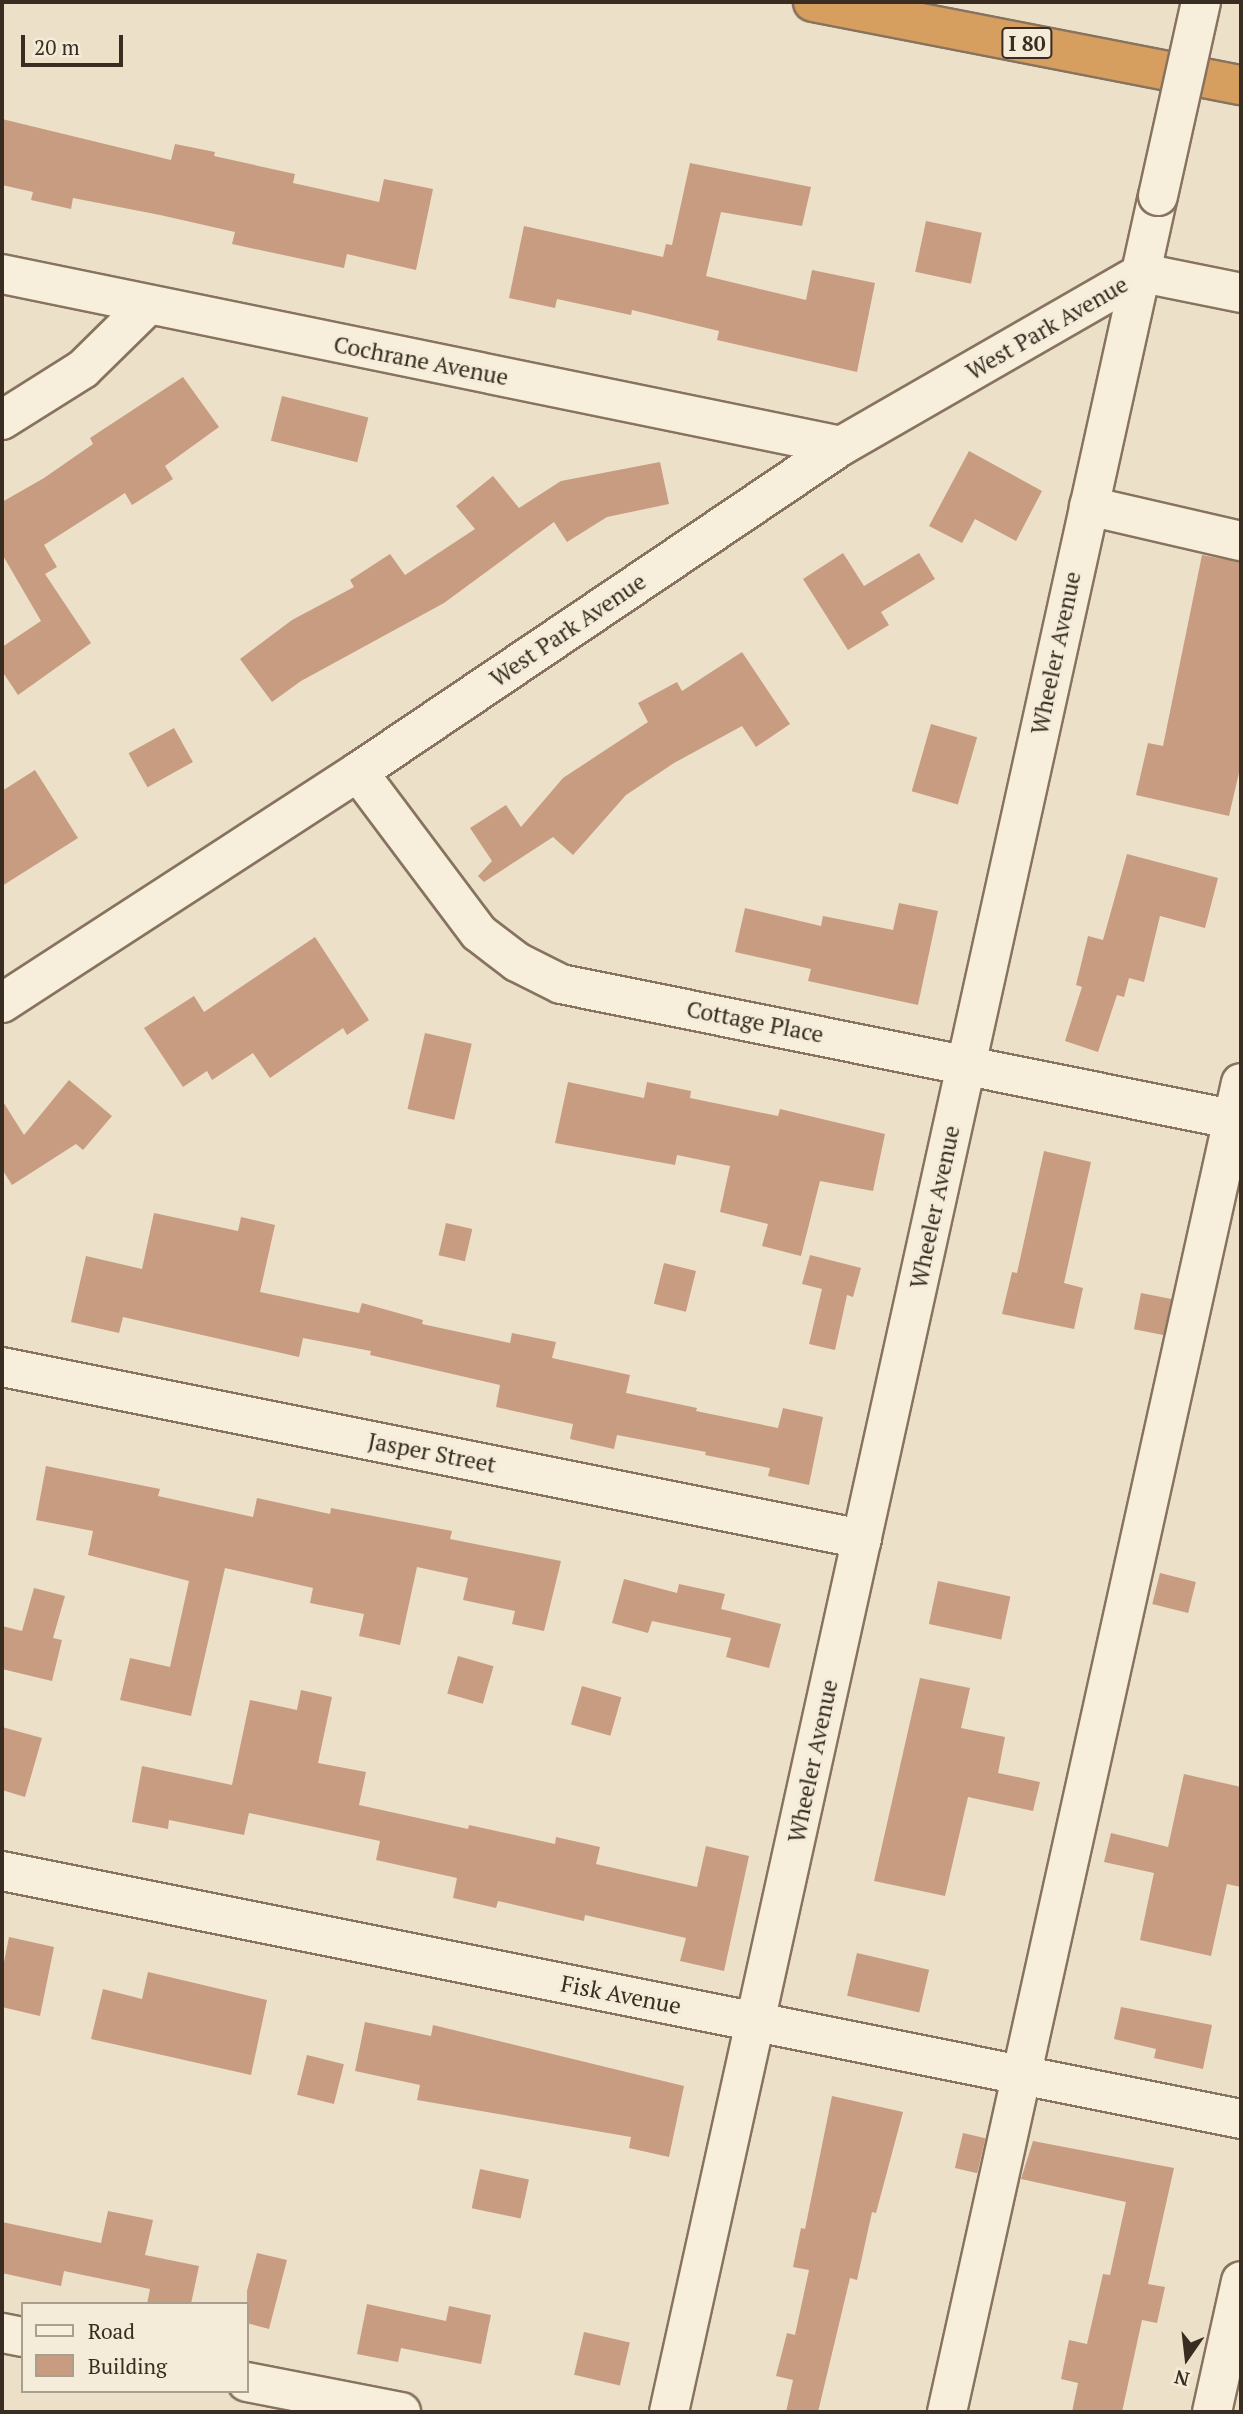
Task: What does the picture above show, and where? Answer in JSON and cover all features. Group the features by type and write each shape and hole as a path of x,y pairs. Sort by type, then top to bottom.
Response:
{"highway":[{"name":"I 80","path":"813,2 1241,85"}],"street":[{"name":"Wheeler Avenue","path":"669,2412 1201,2"},
{"path":"1143,273 1241,293"},
{"name":"West Park Avenue","path":"2,1003 358,772 841,446 1143,273"},
{"name":"Cochrane Avenue","path":"2,274 841,446"},
{"path":"2,420 83,369 148,306"},
{"path":"1089,506 1241,541"},
{"name":"Cottage Place","path":"358,772 479,933 517,962 561,984 967,1063 1239,1108"},
{"path":"947,2412 1020,2075 1239,1108"},
{"name":"Jasper Street","path":"2,1367 862,1539"},
{"name":"Fisk Avenue","path":"2,1871 1241,2119"},
{"path":"1212,2412 1241,2281"},
{"path":"2,2333 21,2337"},
{"path":"248,2382 401,2412"}],"building":[{"path":"2,119 171,160 175,144 215,152 214,156 295,174 293,183 379,202 384,179 433,189 416,270 347,254 344,268 232,244 235,232 160,215 73,198 71,209 31,200 33,192 2,185"},
{"path":"690,163 811,187 802,226 721,212 706,276 806,300 812,270 875,283 857,372 717,340 719,331 632,310 631,315 557,299 555,308 509,298 524,226 663,257 666,244 672,245"},
{"path":"926,221 982,233 971,284 915,272"},
{"path":"183,377 219,427 165,466 173,479 132,505 125,493 44,545 57,567 45,574 91,643 18,695 2,671 2,647 41,621 2,554 2,502 44,478 93,444 90,438"},
{"path":"282,396 368,418 357,462 271,441"},
{"path":"969,451 1042,491 1016,541 975,519 962,543 929,526"},
{"path":"660,462 669,504 607,517 567,542 554,522 444,603 301,681 272,702 240,659 292,620 354,587 350,580 390,554 405,575 475,529 456,506 493,476 519,508 561,481"},
{"path":"843,553 864,586 919,553 935,579 881,612 889,625 848,650 803,579"},
{"path":"1202,555 1241,562 1241,764 1229,816 1136,795 1148,743 1163,746"},
{"path":"742,652 790,724 756,747 742,726 674,763 626,795 573,855 553,837 484,882 478,876 492,861 470,828 506,805 521,827 563,778 648,722 638,703 677,682 682,691"},
{"path":"931,724 977,737 958,805 912,791"},
{"path":"174,728 193,762 147,787 129,753"},
{"path":"35,770 78,838 2,886 2,791"},
{"path":"1127,854 1218,878 1205,928 1160,916 1144,982 1129,978 1124,997 1117,995 1098,1052 1065,1041 1082,987 1076,985 1088,936 1103,940"},
{"path":"899,903 938,911 918,1005 808,981 811,969 735,952 745,908 821,926 823,916 893,930"},
{"path":"315,937 369,1020 347,1035 343,1028 270,1078 253,1053 212,1080 207,1071 183,1087 144,1028 194,996 204,1012"},
{"path":"425,1033 472,1044 454,1120 407,1109"},
{"path":"69,1080 112,1116 83,1150 76,1144 12,1185 2,1169 2,1100 24,1135"},
{"path":"568,1082 644,1098 647,1082 691,1091 690,1098 778,1116 780,1109 885,1134 873,1191 820,1181 801,1256 762,1246 768,1224 720,1212 730,1166 677,1155 675,1165 555,1143"},
{"path":"1044,1151 1091,1162 1064,1283 1083,1288 1074,1329 1002,1314 1012,1272 1017,1273"},
{"path":"154,1213 238,1231 241,1217 275,1225 260,1292 359,1313 362,1303 423,1320 422,1324 510,1343 512,1333 556,1342 552,1358 630,1375 626,1393 697,1408 696,1411 778,1428 783,1408 823,1417 809,1485 768,1476 770,1468 705,1455 706,1452 617,1435 614,1449 570,1439 573,1424 496,1407 500,1385 370,1355 371,1351 303,1338 299,1357 123,1317 119,1333 71,1322 86,1256 142,1269"},
{"path":"446,1223 472,1229 465,1261 439,1255"},
{"path":"810,1255 861,1268 853,1297 847,1295 835,1350 809,1344 822,1289 802,1284"},
{"path":"664,1263 696,1271 686,1312 654,1304"},
{"path":"1141,1293 1171,1299 1164,1335 1134,1329"},
{"path":"46,1466 160,1489 158,1496 253,1517 257,1498 330,1514 331,1508 452,1531 450,1539 561,1561 544,1631 512,1624 515,1611 463,1600 468,1578 417,1567 400,1645 359,1636 364,1614 310,1603 313,1588 225,1568 191,1716 120,1700 130,1658 170,1667 189,1581 88,1555 93,1531 36,1520"},
{"path":"1160,1573 1196,1582 1188,1613 1152,1604"},
{"path":"624,1579 677,1593 679,1584 725,1594 721,1609 781,1624 769,1668 726,1657 731,1638 652,1621 648,1633 612,1623"},
{"path":"938,1581 1010,1596 1001,1639 929,1624"},
{"path":"34,1588 65,1596 53,1638 62,1640 52,1681 2,1669 2,1626 22,1631"},
{"path":"458,1656 494,1666 483,1704 447,1693"},
{"path":"920,1678 970,1688 961,1728 1005,1737 998,1773 1040,1782 1033,1811 968,1797 945,1896 874,1881"},
{"path":"582,1686 621,1697 610,1736 571,1724"},
{"path":"301,1690 332,1697 318,1763 366,1772 359,1805 468,1829 469,1825 555,1844 556,1837 600,1847 596,1864 697,1887 706,1846 749,1856 724,1971 680,1961 686,1938 585,1915 584,1921 498,1901 496,1908 453,1898 457,1878 376,1860 380,1841 249,1813 244,1835 169,1820 168,1829 132,1822 142,1766 232,1785 250,1700 297,1710"},
{"path":"2,1727 42,1738 25,1797 2,1790"},
{"path":"1184,1774 1241,1787 1241,1887 1227,1884 1211,1956 1140,1940 1154,1873 1104,1862 1111,1833 1168,1847"},
{"path":"9,1937 54,1947 40,2016 2,2007 2,1972"},
{"path":"857,1953 929,1970 919,2013 847,1996"},
{"path":"148,1972 267,2000 251,2075 91,2039 103,1989 142,1999"},
{"path":"1121,2007 1212,2025 1203,2069 1154,2058 1156,2049 1114,2039"},
{"path":"365,2022 431,2036 433,2025 684,2086 669,2157 629,2148 631,2137 417,2100 420,2085 355,2071"},
{"path":"307,2055 344,2064 334,2104 297,2095"},
{"path":"832,2096 903,2112 876,2213 872,2212 857,2280 850,2278 818,2412 786,2412 793,2380 776,2376 787,2333 795,2335 809,2270 793,2267 801,2228 805,2229"},
{"path":"963,2133 985,2138 977,2173 955,2168"},
{"path":"1033,2141 1174,2168 1148,2284 1165,2287 1157,2323 1142,2320 1122,2412 1072,2412 1078,2383 1061,2379 1069,2340 1087,2344 1103,2274 1110,2275 1126,2202 1021,2179"},
{"path":"480,2169 529,2179 521,2219 472,2208"},
{"path":"108,2211 153,2220 145,2255 199,2266 191,2302 147,2302 150,2289 64,2271 61,2286 2,2273 2,2222 101,2243"},
{"path":"257,2253 287,2260 269,2329 248,2323 247,2291"},
{"path":"367,2304 446,2321 449,2306 491,2315 481,2364 401,2348 398,2362 357,2354"},
{"path":"584,2332 630,2343 620,2385 574,2375"}]}
